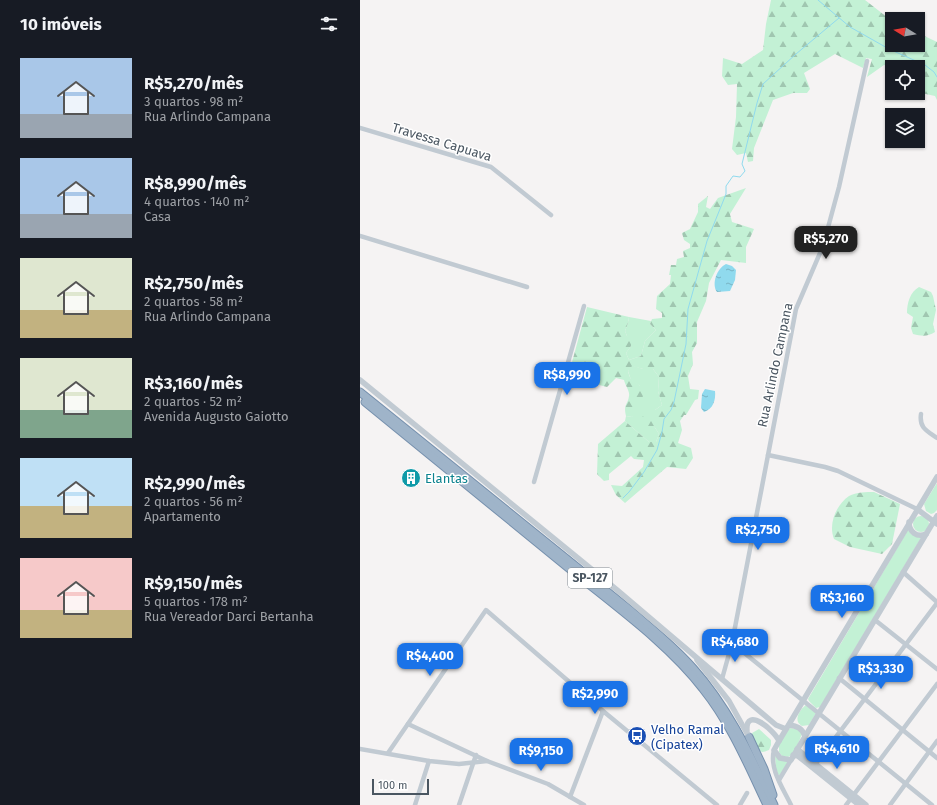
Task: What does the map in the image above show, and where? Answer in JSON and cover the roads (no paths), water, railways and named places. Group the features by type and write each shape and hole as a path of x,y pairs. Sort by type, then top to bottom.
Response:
{"highway":[{"name":"SP-127","path":"360,392 489,495 663,638 693,668 728,714 775,805"},
{"name":"SP-127","path":"360,398 623,612 679,661 702,687 720,712 735,738 767,805"},
{"path":"749,738 764,769 775,805"},
{"path":"763,797 763,805"}],"street":[{"name":"Rua Arlindo Campana","path":"722,679 732,643 796,309 823,246 839,187 867,61"},
{"name":"Travessa Capuava","path":"360,128 491,167 551,214"},
{"path":"360,236 527,287"},
{"path":"534,482 584,306"},
{"path":"360,380 617,590 776,725 799,728 805,736"},
{"path":"921,414 920,421 922,426 937,438"},
{"path":"768,455 838,471 917,509 935,523"},
{"path":"791,805 774,769 772,761 774,750 937,477"},
{"path":"779,780 926,534 935,523 937,516"},
{"path":"910,522 910,529 916,534 926,534"},
{"path":"814,766 937,602 903,572"},
{"path":"388,754 486,610 603,712 717,805"},
{"path":"875,620 937,669"},
{"path":"732,643 905,784 933,805 937,802"},
{"path":"689,651 729,701 749,738"},
{"path":"839,678 937,758"},
{"path":"846,805 937,684"},
{"path":"570,797 603,712"},
{"path":"749,738 747,725 751,720 755,720 774,732 779,741"},
{"path":"408,724 488,761 540,781 584,805"},
{"path":"890,805 937,741"},
{"path":"360,749 429,762 459,764 488,761"},
{"path":"797,749 814,766 852,797 866,805"},
{"path":"774,750 780,758 792,758 798,756 814,766"},
{"path":"459,805 476,755"},
{"path":"415,805 429,762"},
{"path":"740,805 747,793"},
{"path":"852,797 859,805"}],"water":[{"path":"726,264 732,266 736,270 735,280 730,291 717,292 715,289 716,276 720,269"},
{"path":"705,389 715,391 715,394 712,406 704,412 701,408 702,394"}],"waterway":[{"path":"818,0 850,27 889,49 925,65 934,72 937,77"},
{"path":"623,498 644,472 657,450 664,419 671,410 674,402 686,344 688,309 707,241 726,194 726,186 733,176 740,177 745,171 742,164 763,84 839,18"}],"place":[{"name":"Elantas","path":"411,478"},
{"name":"Velho Ramal (Cipatex)","path":"637,736"}]}
